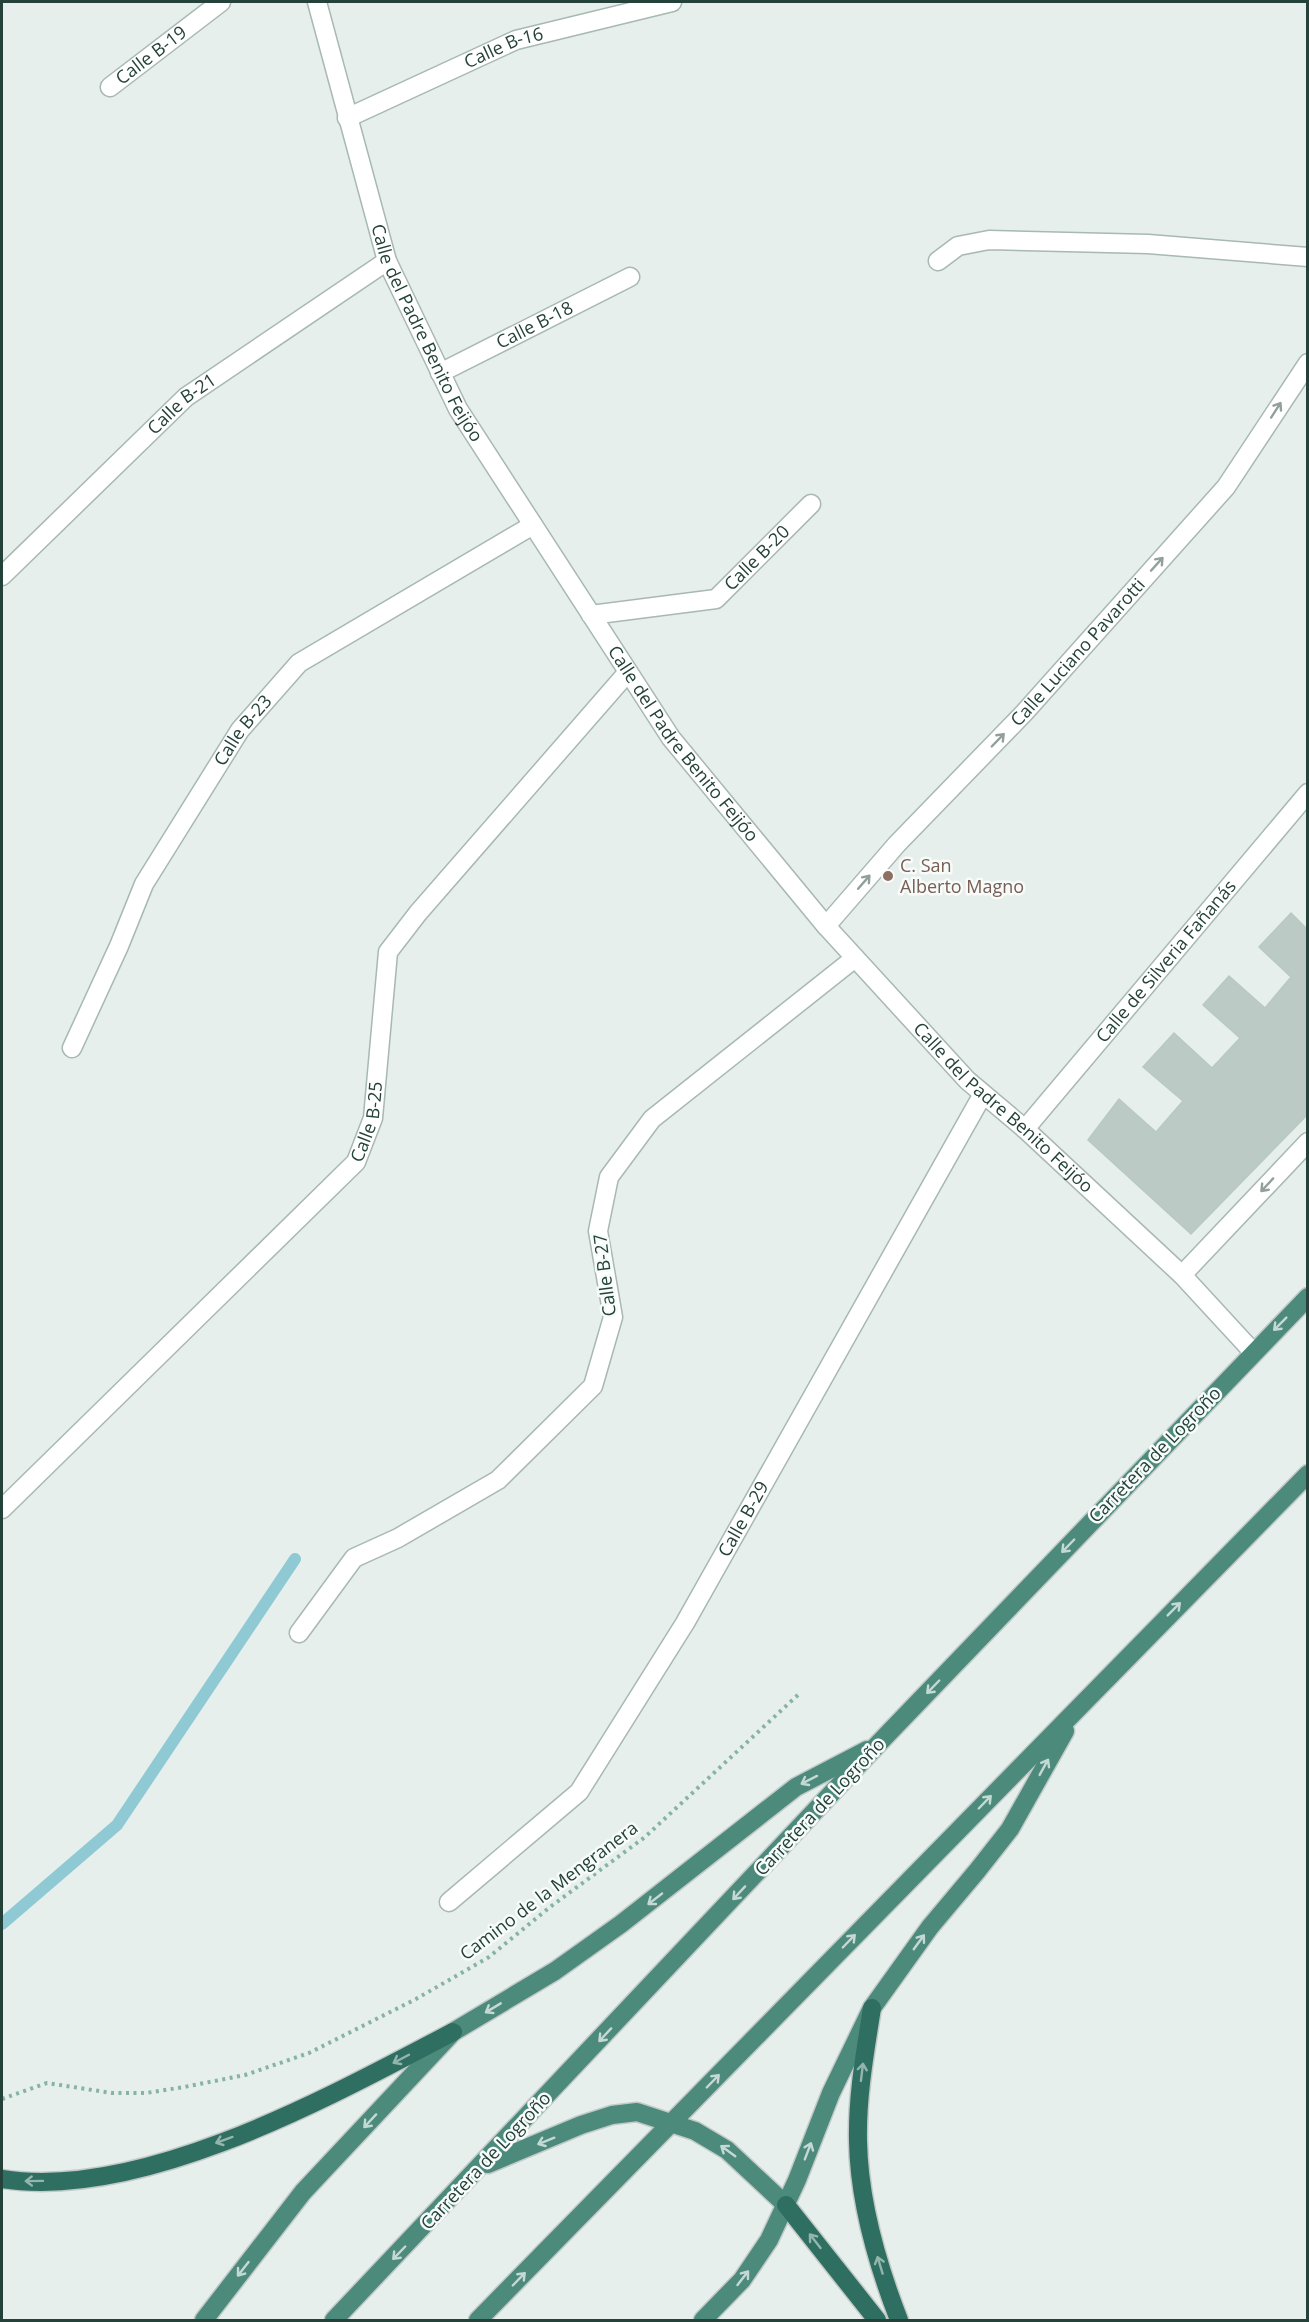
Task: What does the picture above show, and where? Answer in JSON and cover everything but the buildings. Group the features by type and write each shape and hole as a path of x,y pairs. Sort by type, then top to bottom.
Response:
{"highway":[{"name":"Carretera de Logroño","path":"334,2320 482,2166 879,1743 1308,1297"},
{"path":"478,2320 1308,1474"},
{"path":"703,2320 742,2280 769,2240 786,2205 831,2093 872,2008 930,1927 1010,1829 1077,1708"},
{"path":"2,2179 57,2181 107,2175 177,2158 248,2132 343,2090 453,2032 555,1971 621,1924 796,1787 879,1743"},
{"path":"872,2008 859,2097 858,2144 872,2239 898,2320"},
{"path":"204,2320 303,2192 453,2032"},
{"path":"482,2166 581,2125 612,2115 636,2112 672,2122 695,2131 727,2150 786,2205 877,2320"}],"street":[{"name":"Calle B-19","path":"110,87 221,2"},
{"name":"Calle del Padre Benito Feijóo","path":"317,2 387,261 440,373 458,409 671,738 826,926 967,1080 1025,1129 1182,1275 1253,1352"},
{"name":"Calle B-16","path":"347,118 516,40 672,2"},
{"path":"938,261 958,246 989,240 1148,244 1308,256"},
{"name":"Calle B-21","path":"2,576 186,397 387,261"},
{"name":"Calle B-18","path":"440,373 630,277"},
{"name":"Calle Luciano Pavarotti","path":"826,926 897,844 1024,713 1226,487 1308,363"},
{"name":"Calle B-20","path":"591,615 716,598 811,504"},
{"name":"Calle B-23","path":"72,1048 119,946 144,884 240,730 299,663 533,525"},
{"name":"Calle B-25","path":"2,1509 356,1162 373,1118 388,952 418,913 628,672"},
{"name":"Calle de Silveria Fañanás","path":"1025,1129 1308,792"},
{"name":"Calle B-27","path":"299,1633 354,1558 398,1538 498,1480 593,1386 613,1317 598,1231 609,1178 652,1119 855,958"},
{"name":"Calle B-29","path":"449,1902 579,1792 685,1623 983,1094"},
{"path":"1182,1275 1308,1142"}],"path":[{"name":"Camino de la Mengranera","path":"2,2098 47,2083 112,2093 146,2093 245,2075 309,2053 416,1999 489,1957 645,1837 800,1693"}],"waterway":[{"path":"2,1924 117,1825 295,1559"}],"place":[{"name":"C. San Alberto Magno","path":"888,876"}]}
